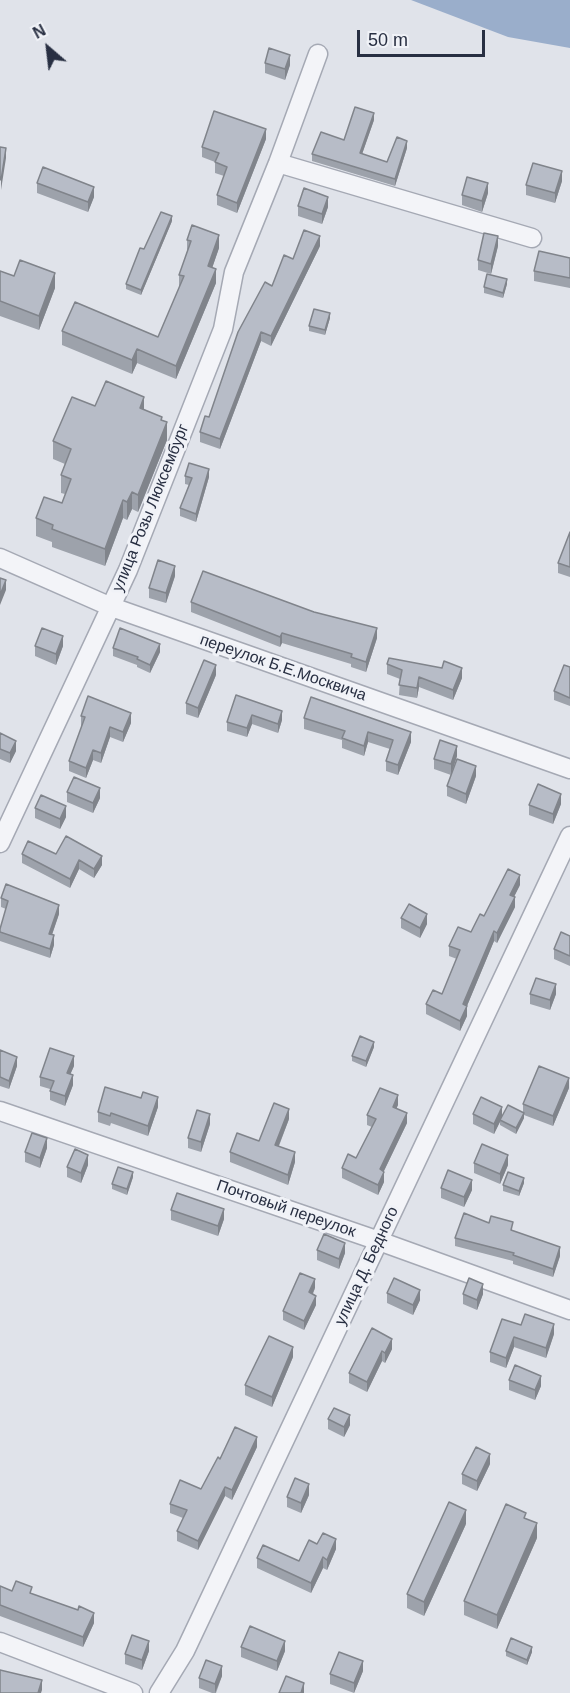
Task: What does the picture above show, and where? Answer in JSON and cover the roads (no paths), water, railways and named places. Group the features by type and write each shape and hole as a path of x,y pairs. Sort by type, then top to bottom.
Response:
{"street":[{"name":"улица Розы Люксембург","path":"0,843 109,606 128,570 223,329 234,272 278,163 318,54"},
{"path":"278,163 532,238"},
{"name":"переулок Б.Е.Москвича","path":"0,558 109,606 570,768"},
{"name":"улица Д. Бедного","path":"159,1693 185,1651 570,836"},
{"name":"Почтовый переулок","path":"0,1111 379,1241 570,1310"},
{"path":"0,1642 133,1693"}],"water":[{"path":"411,0 570,0 570,48 508,37"}]}
